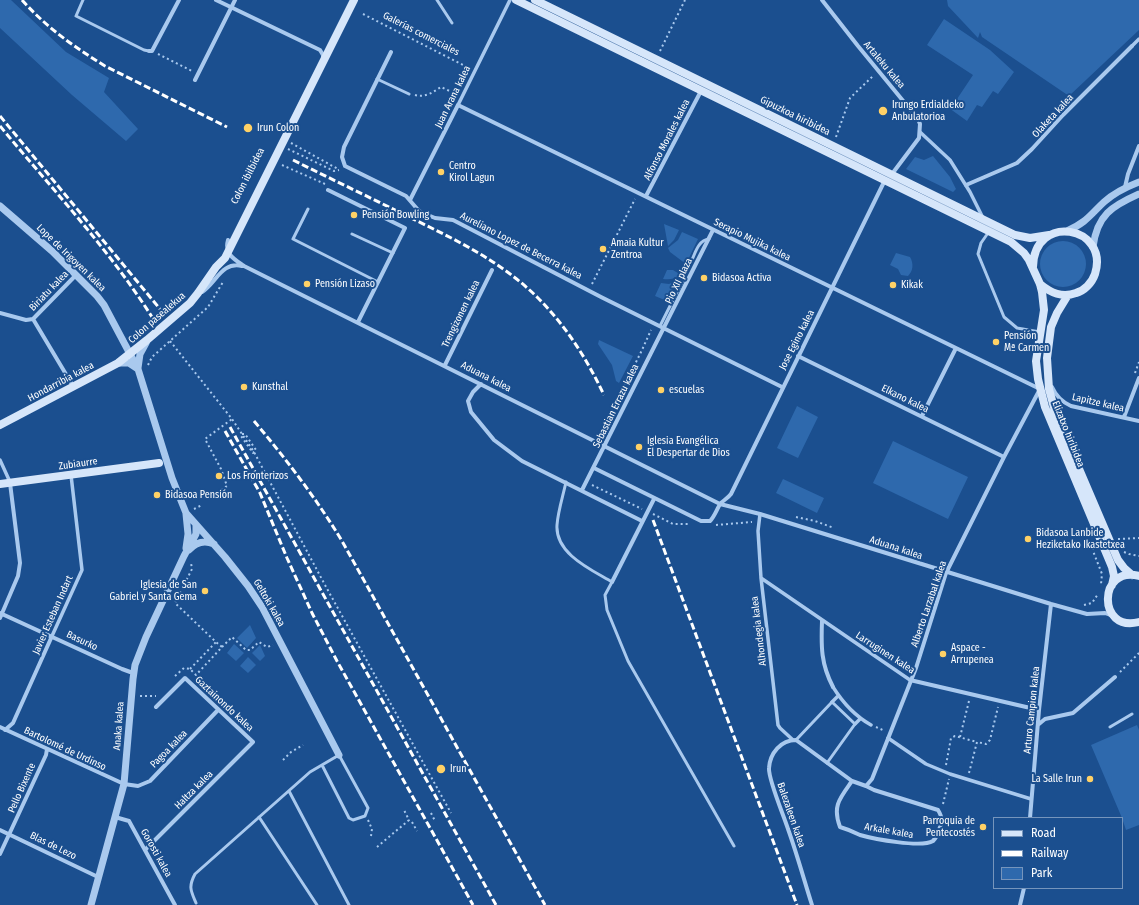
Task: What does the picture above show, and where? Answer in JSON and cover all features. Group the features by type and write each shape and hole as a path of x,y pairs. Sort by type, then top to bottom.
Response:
{"main road":[{"name":"Colon ibilbidea","path":"210,276 348,0"},
{"name":"Colon ibilbidea","path":"226,255 354,0"},
{"name":"Gipuzkoa hiribidea","path":"516,0 884,181"},
{"name":"Gipuzkoa hiribidea","path":"535,0 1015,235 1036,238 1049,235"},
{"name":"Elizatxo hiribidea","path":"884,181 1017,247 1024,253 1033,267 1035,276 1040,284 1044,302 1036,361 1040,389 1045,407 1112,567 1114,576 1112,585 1108,592 1107,602 1108,607 1114,616"},
{"path":"1033,267 1033,258 1036,249 1041,241 1049,235 1068,231 1078,233 1087,239 1093,247 1097,257 1097,268 1094,278 1087,286 1078,292 1068,295 1058,295 1048,291 1040,284"},
{"name":"Colon pasealekua","path":"130,354 180,312 196,295 226,255"},
{"name":"Elizatxo hiribidea","path":"1068,295 1057,313 1051,328 1048,343 1047,374 1049,389 1056,414 1118,560 1124,568 1135,576"},
{"name":"Hondarribia kalea","path":"0,425 118,363 130,354"},
{"name":"Zubiaurre","path":"0,484 160,463"},
{"path":"1112,585 1122,577 1135,576"},
{"path":"1114,616 1121,621 1135,623 1139,629"}],"street":[{"path":"150,51 152,51 180,0"},
{"path":"216,0 322,52 324,58 323,61"},
{"path":"195,80 236,0"},
{"name":"Juan Arana kalea","path":"410,200 510,0"},
{"name":"Artaleku kalea","path":"822,0 918,119 920,132"},
{"name":"Olaketa kalea","path":"966,185 1017,163 1139,39"},
{"name":"Aureliano Lopez de Becerra kalea","path":"390,52 344,147 342,157 345,166 406,196 419,211 435,218 452,220 589,291 782,387"},
{"name":"Alfonso Morales kalea","path":"646,196 701,91"},
{"name":"Serapio Mujika kalea","path":"458,105 1040,389"},
{"path":"920,132 950,160 966,185 985,221"},
{"path":"884,181 891,175 919,138 920,132"},
{"path":"1125,187 1128,174 1139,146"},
{"name":"Jose Egino kalea","path":"720,504 731,494 884,181"},
{"path":"1068,231 1084,222 1107,200 1125,187 1139,182"},
{"path":"328,190 405,228 358,322"},
{"path":"1093,247 1096,230 1105,214 1122,202 1139,194"},
{"name":"Lope de Irigoyen kalea","path":"0,206 52,251 97,296 104,305 130,354"},
{"name":"Pio XII plaza","path":"661,327 668,322 714,230"},
{"path":"226,255 228,240"},
{"name":"Aduana kalea","path":"226,255 244,266 720,504 760,514 946,573 1051,604 1088,614 1105,613 1114,616"},
{"path":"196,295 209,287 220,272 227,267 236,265 244,266"},
{"name":"Trengizonen kalea","path":"445,366 492,270"},
{"name":"Biriatu kalea","path":"33,319 76,275"},
{"path":"0,313 26,320 33,319 73,386"},
{"name":"Sebastian Errazu kalea","path":"582,490 605,446 661,327"},
{"name":"Geltoki kalea","path":"138,369 140,354 148,339"},
{"path":"922,416 956,348"},
{"name":"Geltoki kalea","path":"130,354 138,369 170,471 180,501 186,513 198,529 214,544 248,586 262,608 339,755"},
{"name":"Elkano kalea","path":"798,356 1004,457"},
{"path":"118,363 129,363 138,369"},
{"name":"Lapitze kalea","path":"1047,374 1053,390 1066,404 1139,420"},
{"path":"1124,417 1139,378"},
{"path":"482,384 472,392 468,401 471,412 494,440 522,461 642,521"},
{"name":"Alberto Larzabal kalea","path":"866,786 872,779 916,668 946,573 1040,389"},
{"path":"165,455 160,463 170,471"},
{"path":"0,460 10,483 20,563 18,576 1,615"},
{"path":"594,468 701,521 710,521 715,516 720,504"},
{"name":"Javier Esteban Indart","path":"5,730 14,722 82,570 71,475"},
{"path":"612,582 654,499"},
{"name":"Anaka kalea","path":"184,556 188,538 186,513"},
{"name":"Alhondegia kalea","path":"760,514 758,530 761,578 778,724 780,728 794,740"},
{"path":"188,538 191,533 198,529"},
{"name":"Anaka kalea","path":"93,904 98,878 124,784 133,673 146,637 198,529"},
{"name":"Anaka kalea","path":"184,556 192,546 199,542 214,544"},
{"name":"Larruginen kalea","path":"761,578 910,680 1039,710"},
{"name":"Arturo Campion kalea","path":"1030,817 1039,710 1051,604"},
{"name":"Basurko","path":"1,615 52,636 133,673"},
{"path":"822,621 821,650 826,675 838,696 860,719 871,726"},
{"name":"Gaztainondo kalea","path":"156,707 185,678 253,742"},
{"path":"1039,724 1045,719 1073,713 1115,678"},
{"path":"832,702 838,696"},
{"name":"Pagoa kalea","path":"124,784 138,786 150,781 218,710"},
{"path":"855,724 860,719"},
{"name":"Bartolomé de Urdinso","path":"0,727 124,784"},
{"path":"888,738 926,764 950,774 968,778 1031,799"},
{"name":"Arkale kalea","path":"794,740 852,781 874,790 938,810 942,816 942,820 936,838 925,844 910,844 861,835 840,826 836,815 838,805 852,781"},
{"name":"Balezaleen kalea","path":"794,740 780,745 775,750 771,758 769,773 789,830 812,905"},
{"name":"Haltza kalea","path":"145,850 253,742"},
{"name":"Pello Bixente","path":"0,854 46,755 47,749"},
{"name":"Gorosti kalea","path":"115,817 129,821 175,905"},
{"name":"Blas de Lezo","path":"0,830 98,878"},
{"path":"1020,905 1024,889"}],"lane":[{"path":"83,0 76,16 144,50 150,51"},
{"path":"437,0 452,23"},
{"path":"377,79 409,94"},
{"path":"308,209 293,239 378,282"},
{"path":"988,232 981,243 978,254 1004,317 1016,328 1040,332"},
{"path":"352,234 393,254"},
{"name":"Pio XII plaza","path":"691,262 701,242 709,239"},
{"name":"Pio XII plaza","path":"661,327 682,282"},
{"path":"566,482 557,526 559,538 566,551 577,561 612,582 605,595 607,610 628,661 734,846"},
{"path":"794,740 832,702 855,724 827,763"},
{"path":"1110,727 1132,714"},
{"path":"196,903 190,890 191,882 195,874 310,772 339,755 368,808 366,816 354,820 349,818 322,765"},
{"path":"289,791 349,905"},
{"path":"259,817 318,905"}],"path":[{"path":"656,59 685,0"},
{"name":"Galerías comerciales","path":"363,14 472,69"},
{"path":"167,58 198,74"},
{"path":"832,146 850,98 878,71"},
{"path":"409,94 419,97 430,94 441,87 452,92"},
{"path":"281,145 334,171 340,169 298,146"},
{"path":"288,168 317,181"},
{"path":"589,291 637,192"},
{"path":"142,382 148,380 148,364 152,357 208,307 224,280"},
{"path":"604,428 654,323"},
{"path":"170,341 232,419 254,452 325,585 451,813"},
{"path":"1133,379 1139,362"},
{"path":"213,496 227,486 205,439 232,419"},
{"path":"1114,539 1139,538"},
{"path":"193,559 191,563 192,570 175,603 222,647"},
{"path":"196,675 232,637 246,650 250,650 258,642 266,647 280,642"},
{"path":"190,669 216,642"},
{"path":"1115,678 1139,653"},
{"path":"960,737 969,700"},
{"path":"945,766 951,738 955,736 986,744 990,740 998,707"},
{"path":"871,726 890,733"},
{"path":"969,771 978,742"},
{"path":"283,760 291,752 303,745"},
{"path":"944,799 950,774"},
{"path":"377,848 409,820 404,810"},
{"path":"431,813 435,821"},
{"path":"366,816 372,829 371,836"},
{"path":"412,822 417,831"}],"green space":[{"path":"0,0 11,0 66,52 109,78 104,92 138,129 126,141 72,95 0,28"},
{"path":"947,0 1139,0 1139,30 1069,96 982,37 980,32 978,38 948,6"},
{"path":"944,19 990,50 1014,72 998,94 993,91 982,107 977,105 967,121 949,108 955,102 973,75 927,45"},
{"path":"933,156 950,177 956,189 953,192 906,169 915,157 924,160"},
{"path":"664,224 679,230 674,240 668,246"},
{"path":"682,232 698,239 686,264 670,252 668,248 678,240"},
{"path":"1063,241 1076,245 1082,251 1086,264 1082,277 1076,283 1063,287 1050,283 1044,277 1040,264 1044,251 1050,245"},
{"path":"896,253 910,257 912,267 908,276 901,275 898,269 890,265"},
{"path":"667,270 673,270 681,275 672,279 663,279"},
{"path":"676,281 667,301 655,296 661,283 669,284"},
{"path":"599,340 633,356 619,383 616,381 612,365 598,344"},
{"path":"797,406 818,417 798,458 777,448"},
{"path":"893,441 968,477 948,519 873,483"},
{"path":"783,479 824,498 817,513 776,493"},
{"path":"250,625 256,638 247,648 237,638"},
{"path":"234,644 244,653 236,661 227,653"},
{"path":"260,645 265,656 260,661 252,653"},
{"path":"248,657 256,665 248,673 240,666"},
{"path":"1137,725 1139,730 1139,825 1126,830 1123,817 1122,817 1091,745"}],"railway":[{"path":"22,0 31,10 61,36 105,66 227,127"},
{"path":"0,116 160,309"},
{"path":"0,126 79,219 117,267 152,317"},
{"path":"293,160 459,242 509,273 538,298 558,320 583,356 604,395"},
{"path":"254,421 300,479 322,509 342,541 545,905"},
{"path":"230,427 496,905"},
{"path":"225,431 260,493 312,613 337,661 473,905"},
{"path":"653,520 797,905"}],"place":[{"name":"Irungo Erdialdeko Anbulatorioa","path":"883,111"},
{"name":"Irun Colon","path":"248,128"},
{"name":"Centro Kirol Lagun","path":"441,172"},
{"name":"Pensión Bowling","path":"354,215"},
{"name":"Amaia Kultur Zentroa","path":"603,249"},
{"name":"Bidasoa Activa","path":"704,278"},
{"name":"Pensión Lizaso","path":"307,284"},
{"name":"Kikak","path":"893,285"},
{"name":"Pensión Mª Carmen","path":"996,342"},
{"name":"Kunsthal","path":"244,387"},
{"name":"escuelas","path":"661,390"},
{"name":"Iglesia Evangélica El Despertar de Dios","path":"639,447"},
{"name":"Los Fronterizos","path":"219,476"},
{"name":"Bidasoa Pensión","path":"157,495"},
{"name":"Bidasoa Lanbide Heziketako Ikastetxea","path":"1028,539"},
{"name":"Iglesia de San Gabriel y Santa Gema","path":"205,591"},
{"name":"Aspace - Arrupenea","path":"943,654"},
{"name":"Irun","path":"441,769"},
{"name":"La Salle Irun","path":"1090,779"},
{"name":"Parroquia de Pentecostés","path":"983,827"}]}
